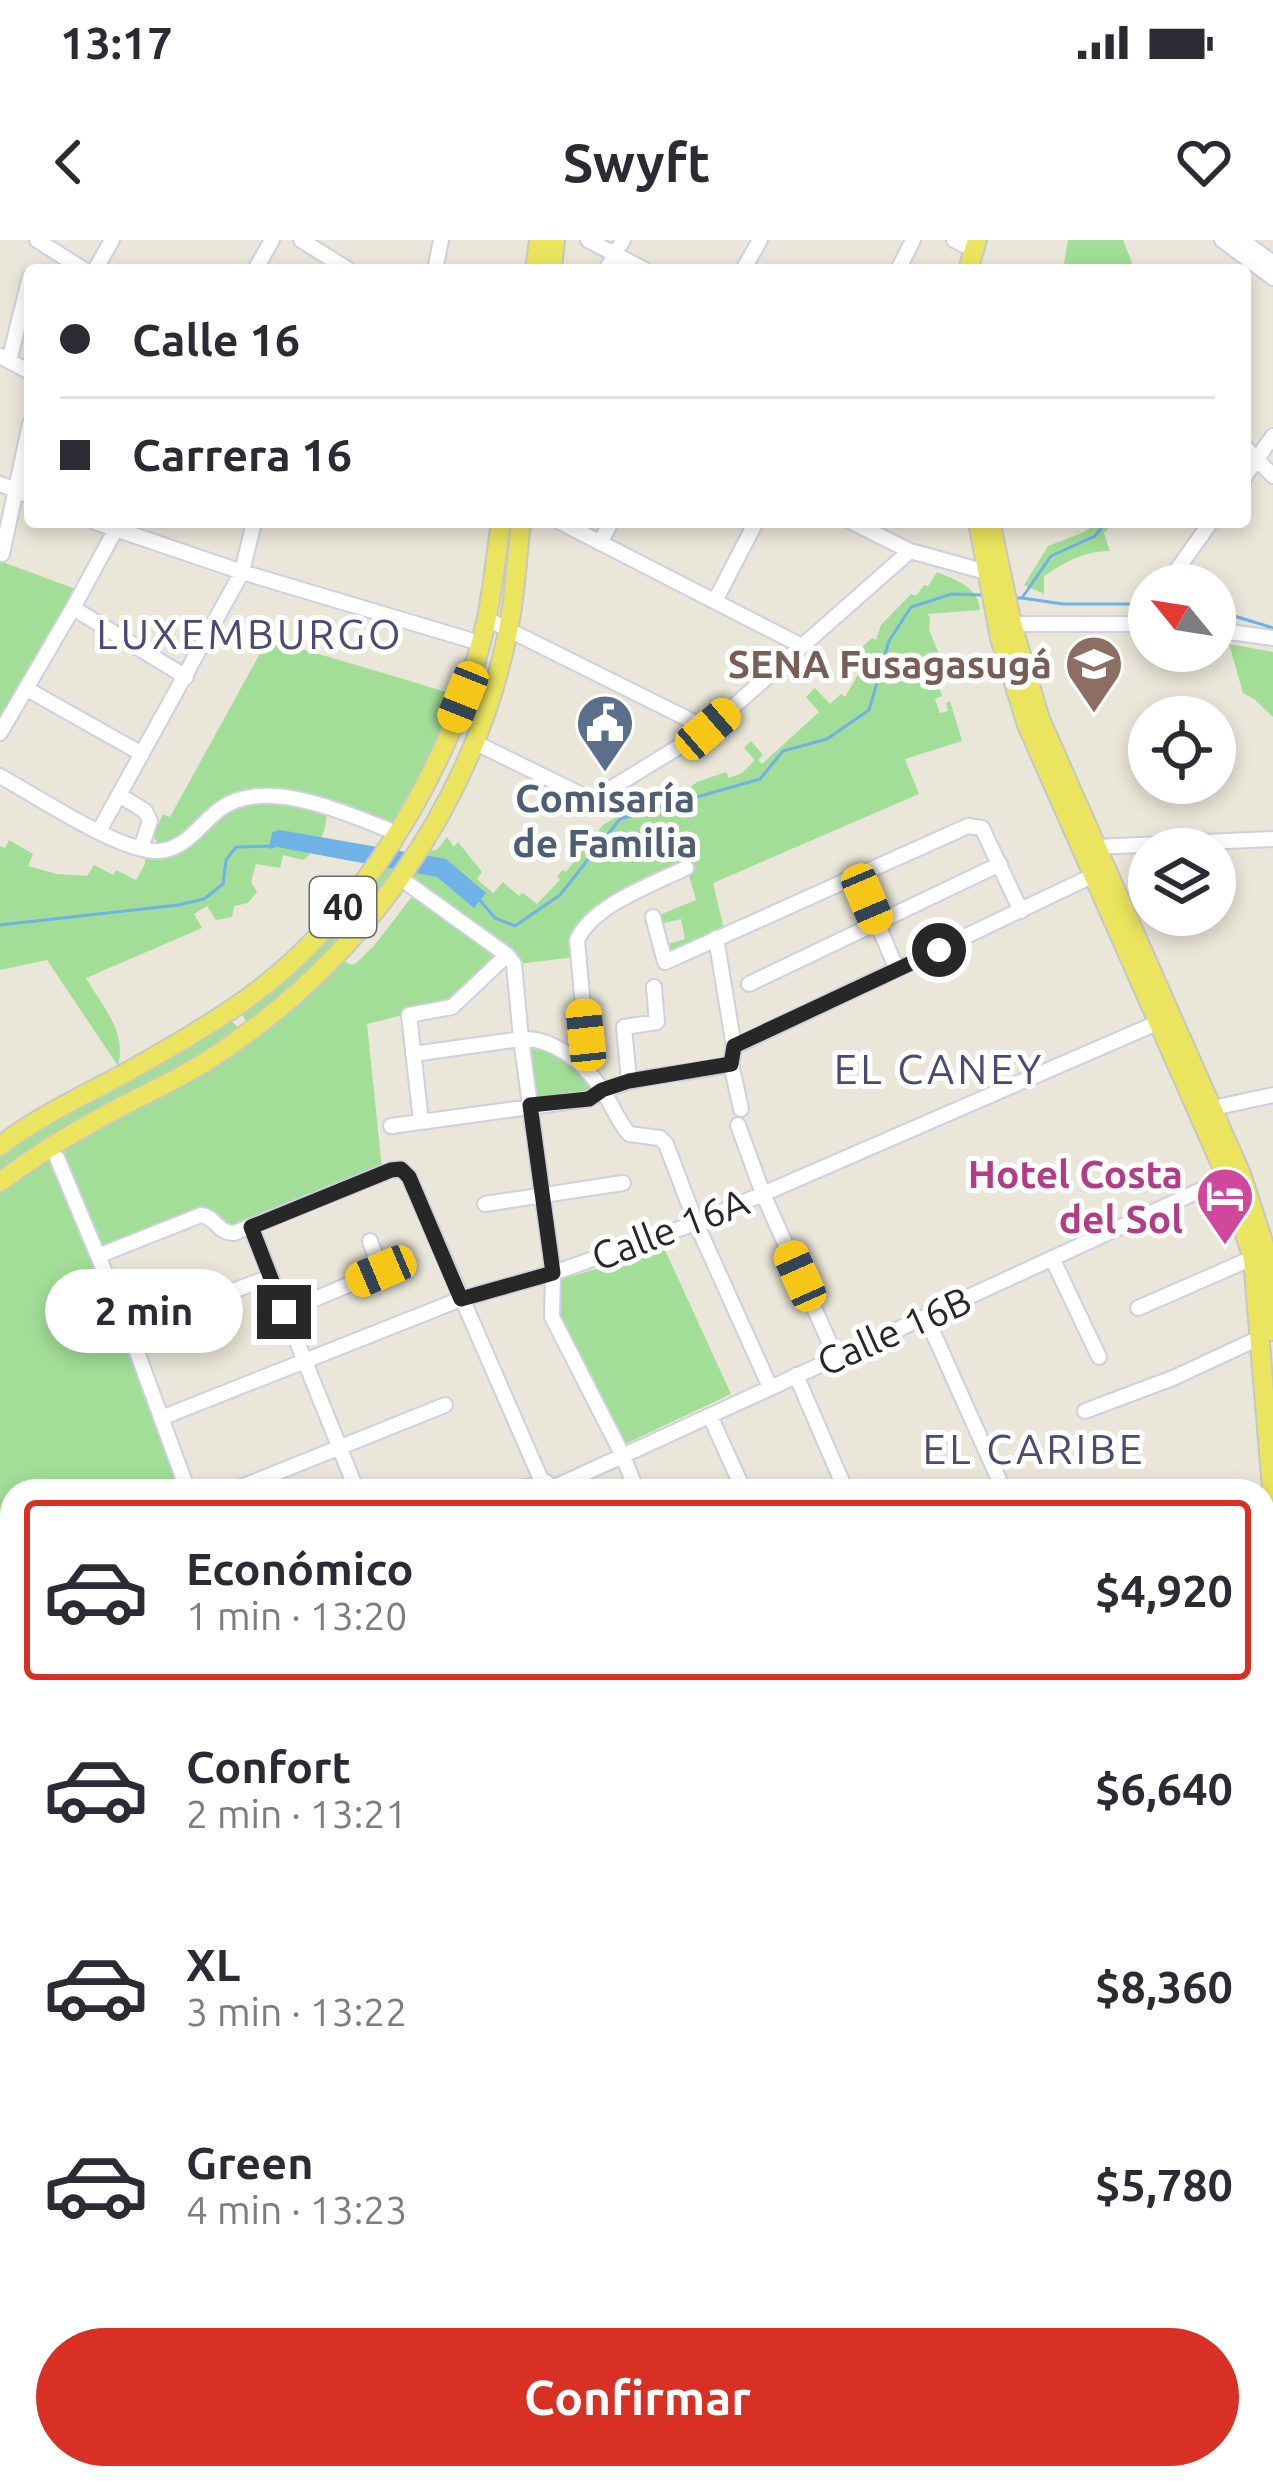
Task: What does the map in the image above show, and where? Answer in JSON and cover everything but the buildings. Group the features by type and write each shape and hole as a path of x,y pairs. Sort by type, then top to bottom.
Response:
{"main road":[{"name":"40","path":"0,1147 42,1117 231,1010 311,944 347,903 397,833 433,768 463,697 487,619 500,528"},
{"name":"40","path":"0,1182 249,1032 332,961 369,921 428,835 473,742 509,628 520,528"},
{"path":"980,528 1027,724 1092,876 1214,1108 1262,1244 1272,1479"},
{"path":"991,528 993,573"},
{"path":"1005,624 1228,1178 1262,1244"},
{"path":"433,768 457,781"},
{"path":"231,1010 249,1032"}],"street":[{"path":"301,240 339,264"},
{"path":"588,240 633,264"},
{"path":"610,264 623,240"},
{"path":"954,240 975,258"},
{"path":"1222,240 1273,278"},
{"path":"1242,240 1273,263"},
{"path":"42,243 75,264"},
{"path":"4,358 24,298"},
{"path":"1251,468 1273,436"},
{"path":"1251,453 1273,476"},
{"path":"0,484 24,494 2,554"},
{"path":"0,733 116,528"},
{"path":"122,528 242,572 480,643"},
{"path":"100,831 242,572 253,528"},
{"path":"571,528 802,646"},
{"path":"600,543 608,528"},
{"path":"715,601 753,528"},
{"path":"864,528 910,551 993,573"},
{"path":"1181,564 1207,528"},
{"path":"473,742 592,800 708,729 910,551"},
{"path":"74,608 186,677"},
{"path":"487,619 708,729"},
{"path":"1005,624 1128,624"},
{"path":"1236,633 1273,638"},
{"path":"27,689 142,754"},
{"path":"0,776 100,831 160,851 181,844 221,808 241,797 267,794 328,808 397,833"},
{"path":"119,795 145,812 150,821 141,848"},
{"path":"653,917 665,962 968,826 982,828 1021,911"},
{"path":"1095,847 1273,839"},
{"path":"749,984 1000,864"},
{"path":"590,1073 577,940 582,929 629,895 686,868"},
{"path":"856,875 898,970"},
{"path":"734,1046 1092,876"},
{"path":"400,878 510,960 553,1273 552,1317 632,1479"},
{"path":"716,938 740,1117 764,1194 836,1357"},
{"path":"421,1121 409,1015 452,1007 510,960"},
{"path":"629,1081 624,1027 657,1022 654,987"},
{"name":"Calle 16A","path":"161,1418 461,1299 553,1273 696,1222 1165,1019"},
{"path":"412,1054 535,1038 551,1042 590,1073 629,1134 653,1135 666,1144 770,1387"},
{"path":"392,1126 589,1099 629,1081 731,1064"},
{"path":"1214,1108 1273,1095"},
{"path":"53,1150 129,1330 184,1479"},
{"path":"98,1256 198,1216 210,1217 226,1233 251,1227 401,1169 409,1177 544,1479"},
{"name":"Calle 16B","path":"566,1479 1228,1178"},
{"path":"485,1204 623,1183"},
{"path":"251,1227 352,1479"},
{"path":"284,1312 381,1271 370,1241"},
{"path":"1138,1308 1262,1244"},
{"path":"1053,1260 1099,1357"},
{"path":"129,1330 270,1277"},
{"path":"926,1317 999,1479"},
{"path":"1084,1412 1173,1378 1266,1334"},
{"path":"796,1375 841,1479"},
{"path":"260,1479 445,1405"},
{"path":"710,1416 739,1479"}],"green space":[{"path":"1068,240 1123,240 1133,264 1064,264"},
{"path":"1109,528 1104,533 1110,551 1083,555 1044,576 1044,594 1024,585 1048,546"},
{"path":"0,561 78,590 0,721"},
{"path":"937,572 971,590 980,610 927,614 940,656 925,660 942,696 935,699 940,713 948,711 950,701 962,741 905,759 919,794 713,883 724,929 668,956 665,945 685,939 681,919 660,924 657,916 696,900 686,865 589,916 574,957 518,964 407,878 428,851 437,850 447,837 454,847 458,842 482,872 477,879 493,893 503,882 537,904 603,825 653,793 660,804 688,794 697,782 726,772 729,778 742,773 755,760 744,748 751,741 763,755 758,760 762,764 819,712 806,697 815,688 830,704 841,694 845,697 863,666 853,656 872,638 876,640 881,625 911,594 916,596 928,586"},
{"path":"268,639 449,693 455,698 427,766 393,827 240,794 179,840 159,845 153,836 163,814 170,817"},
{"path":"1236,645 1273,652 1273,717 1243,693"},
{"path":"266,799 326,811 324,832 303,860 283,855 280,868 256,864 251,882 257,892 248,903 234,906 232,917 216,920 207,906 194,914 202,928 86,978 116,1030 118,1066 47,960 0,970 0,846 5,848 9,840 33,854 28,866 87,876 94,865 136,880 145,855 175,846 231,808"},
{"path":"383,867 397,869 332,952 251,1021 245,1020 245,1009"},
{"path":"414,894 500,955 450,1003 367,1024 382,1169 229,1229 216,1217 101,1251 61,1151 342,960 355,964"},
{"path":"231,1021 238,1027 233,1036 0,1174 0,1155 20,1139"},
{"path":"524,1042 565,1058 598,1090 588,1096 533,1102"},
{"path":"48,1157 53,1160 125,1331 180,1479 0,1479 0,1191"},
{"path":"665,1250 731,1394 625,1444 560,1316 561,1279"}],"water":[{"path":"272,832 446,859 486,893 474,908 437,877 269,849"}],"waterway":[{"path":"1016,598 1022,598 1051,556 1095,536 1101,528"},
{"path":"478,898 495,918 515,926 560,895 620,819 760,779 783,751 827,739 869,710 889,641 911,607 952,594 982,595"},
{"path":"1022,598 1063,604 1128,604"},
{"path":"1236,617 1273,628"},
{"path":"0,925 204,899 223,884 226,860 236,847 273,846"}],"place":[{"name":"SENA Fusagasugá","path":"1094,715"},
{"name":"Comisaría de Familia","path":"605,774"},
{"name":"Hotel Costa del Sol","path":"1225,1247"}],"district":[{"name":"LUXEMBURGO","path":"250,634"},
{"name":"EL CANEY","path":"939,1069"},
{"name":"EL CARIBE","path":"1034,1449"}],"route":[{"path":"284,1312 251,1227 391,1170 401,1169 409,1177 461,1299 553,1273 530,1105 589,1099 629,1081 731,1064 734,1046 939,950"}]}
